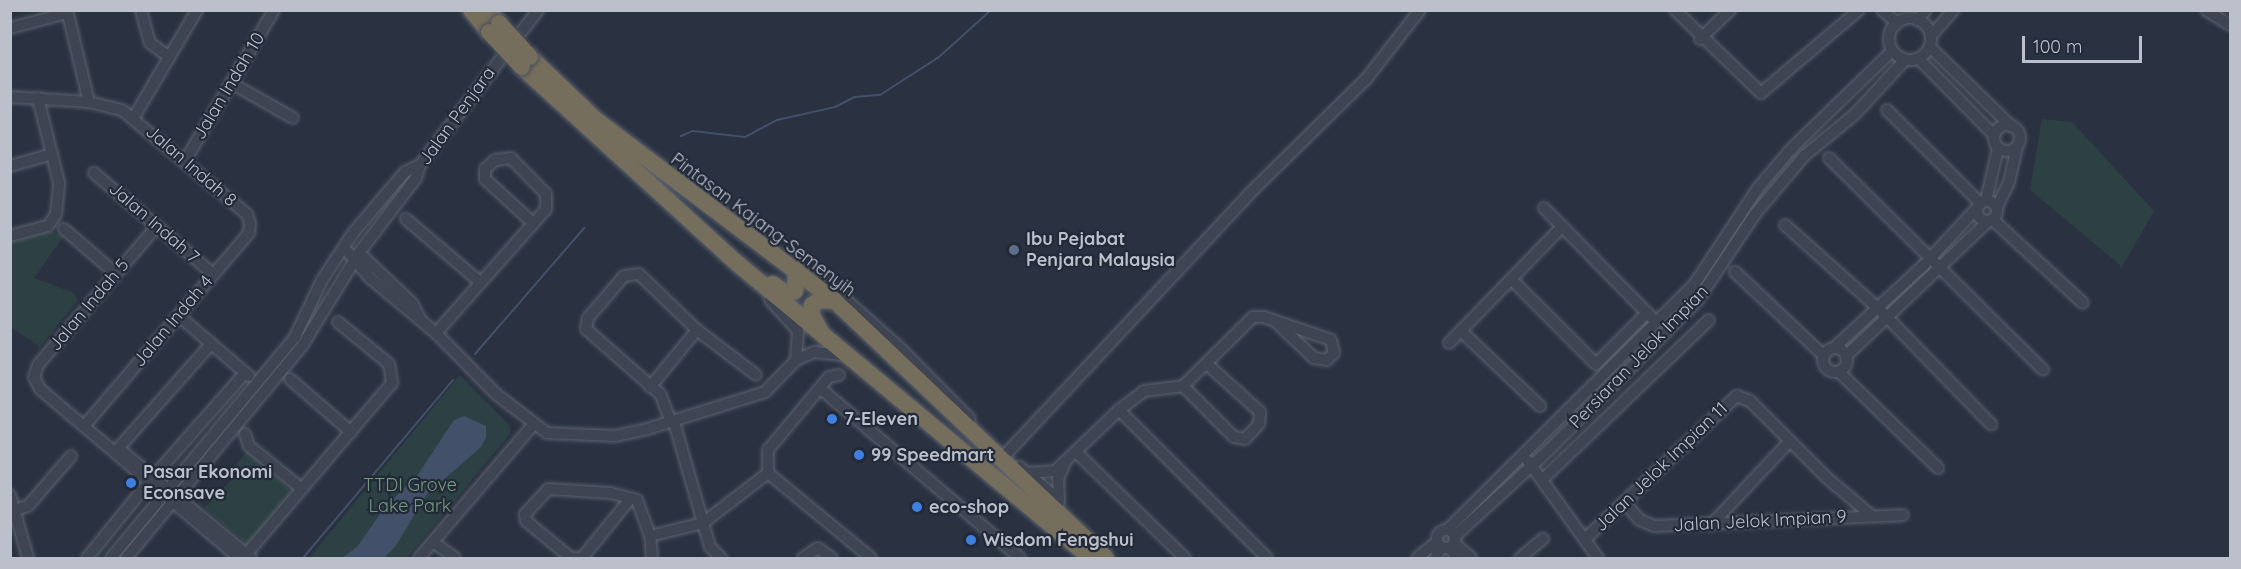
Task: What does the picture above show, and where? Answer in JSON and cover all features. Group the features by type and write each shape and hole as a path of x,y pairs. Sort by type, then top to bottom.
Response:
{"highway":[{"name":"Pintasan Kajang-Semenyih","path":"471,10 492,22 526,62 738,264 1091,558"},
{"name":"Pintasan Kajang-Semenyih","path":"526,62 596,120 835,301 1106,558"},
{"path":"698,228 786,294 797,286 796,270"},
{"path":"829,339 815,324 811,310 820,300 835,301"}],"street":[{"path":"141,10 150,43 169,57"},
{"path":"134,117 197,10"},
{"name":"Jalan Indah 10","path":"185,161 274,10"},
{"name":"Jalan Penjara","path":"354,255 416,178 420,165 538,10"},
{"path":"1006,453 1249,194 1367,78 1420,10"},
{"path":"1675,10 1700,39 1761,93 1846,24 1859,10"},
{"path":"1700,39 1730,10"},
{"path":"1881,10 1897,23 1917,20 1926,10"},
{"path":"1919,59 1954,10"},
{"path":"2206,10 2230,26"},
{"path":"2227,10 2230,13"},
{"path":"10,28 67,12 89,102"},
{"path":"1824,356 1940,266 1990,221 2009,182 2020,135 1930,41 1917,20"},
{"path":"1897,23 1889,38 1892,51 1905,60 1919,59 1994,135 1998,148 1980,204 1981,220 1990,221 2083,303"},
{"name":"Persiaran Jelok Impian","path":"1417,558 1447,541 1532,466 1660,326 1694,285 1758,188 1792,148 1892,51"},
{"name":"Persiaran Jelok Impian","path":"1436,558 1447,541 1524,456 1660,326 1703,294 1755,214 1804,156 1855,114 1905,60"},
{"path":"231,83 293,118"},
{"name":"Jalan Indah 8","path":"10,97 89,102 122,110 134,117 247,214"},
{"path":"10,236 48,226 57,214 59,183 38,98"},
{"path":"1887,110 1980,204 1996,207"},
{"path":"1994,135 2004,126 2011,126"},
{"path":"1998,148 2004,151 2017,148"},
{"path":"10,166 52,154"},
{"path":"436,333 546,208 546,194 511,158 495,160 485,169 485,178 491,187 532,222"},
{"path":"1829,158 2043,370"},
{"path":"126,558 185,488 295,337 329,269 353,233 405,172 420,165"},
{"name":"Jalan Indah 7","path":"94,173 213,274"},
{"path":"1839,372 1846,365 1846,356 1882,313 1980,204"},
{"path":"1544,208 1561,228 1660,326"},
{"name":"Jalan Indah 4","path":"85,424 249,233 247,214"},
{"path":"406,219 480,282"},
{"path":"1785,225 1882,313 1990,424"},
{"name":"Jalan Indah 5","path":"85,424 40,389 34,377 38,365 157,226"},
{"path":"1449,343 1561,228"},
{"path":"64,229 115,273"},
{"path":"111,558 169,489 313,330 354,255 353,233"},
{"path":"374,233 371,253 374,266"},
{"path":"354,255 374,266 412,303 420,319"},
{"path":"329,269 354,255"},
{"path":"354,255 370,278 436,333 496,394 533,425 547,433 571,437 615,436 672,422 765,392 796,360 821,350 849,356"},
{"path":"738,264 795,325 799,338 796,360"},
{"path":"1735,272 1824,356 1826,368 1839,372 1938,468"},
{"path":"720,558 710,548 672,422 660,394 586,329 588,318 631,273 639,274 697,330 756,375"},
{"path":"340,282 354,274 370,278"},
{"path":"1511,279 1596,364 1647,313"},
{"path":"810,281 827,283 901,349 1006,453 1058,499"},
{"path":"179,316 260,387"},
{"path":"1028,473 1047,474 1064,465 1119,410 1150,389 1183,386 1208,365 1253,317 1275,321 1331,340 1334,353 1327,360 1314,358 1275,321"},
{"path":"1542,480 1709,320"},
{"path":"85,424 116,451 123,452 152,482 169,489 175,500 190,514 245,557 392,383 393,375 389,364 338,322"},
{"path":"650,387 697,330"},
{"path":"1461,331 1540,406"},
{"path":"116,451 211,344"},
{"path":"1834,348 1846,356"},
{"path":"1183,386 1234,437 1245,439 1259,424 1260,412 1208,365"},
{"path":"87,558 245,373"},
{"path":"768,473 768,450 830,377 838,375"},
{"path":"290,379 351,432"},
{"path":"821,389 1020,558"},
{"name":"Jalan Jelok Impian 11","path":"1585,539 1737,396 1750,401 1789,442 1871,515"},
{"path":"1119,410 1267,558"},
{"path":"420,558 533,425"},
{"path":"245,434 249,446 302,489"},
{"path":"1711,525 1789,442"},
{"path":"1076,452 1185,558"},
{"path":"14,510 28,506 71,456"},
{"path":"1524,456 1598,558"},
{"path":"1064,465 1058,479 1058,499 1066,518"},
{"path":"650,536 703,523 768,473"},
{"path":"768,473 871,558"},
{"path":"152,482 169,489"},
{"path":"152,482 154,506"},
{"path":"185,488 190,514"},
{"path":"631,498 582,558 572,558 526,521 525,514 548,489 611,492 631,498 636,500 650,536 652,558"},
{"path":"10,495 27,558"},
{"name":"Jalan Jelok Impian 9","path":"1625,503 1640,520 1654,526 1903,515"},
{"path":"162,516 190,514"},
{"path":"1524,557 1543,539"},
{"path":"1447,541 1458,558"},
{"path":"1447,541 1471,558"},
{"path":"434,542 455,558"},
{"path":"803,558 813,550 822,549 832,558"}],"green space":[{"path":"2042,119 2072,122 2154,211 2122,267 2030,190"},
{"path":"53,231 63,237 34,278 74,293 78,300 40,347 11,327 11,242"},
{"name":"TTDI Grove Lake Park","path":"460,375 510,426 510,434 407,558 309,558"},
{"path":"247,451 288,487 290,496 248,545 204,508 235,476 234,467"}],"water":[{"path":"464,416 486,426 486,438 480,448 427,494 395,547 384,558 342,558 357,547 385,507 417,476 454,420"}],"waterway":[{"path":"681,136 693,131 745,137 777,120 835,107 855,97 880,95 939,57 991,10"},
{"path":"475,354 584,228"},
{"path":"303,558 453,380"}],"place":[{"name":"Ibu Pejabat Penjara Malaysia","path":"1014,250"},
{"name":"7-Eleven","path":"832,419"},
{"name":"99 Speedmart","path":"859,455"},
{"name":"Pasar Ekonomi Econsave","path":"131,483"},
{"name":"eco-shop","path":"917,507"},
{"name":"Wisdom Fengshui","path":"971,540"}]}
